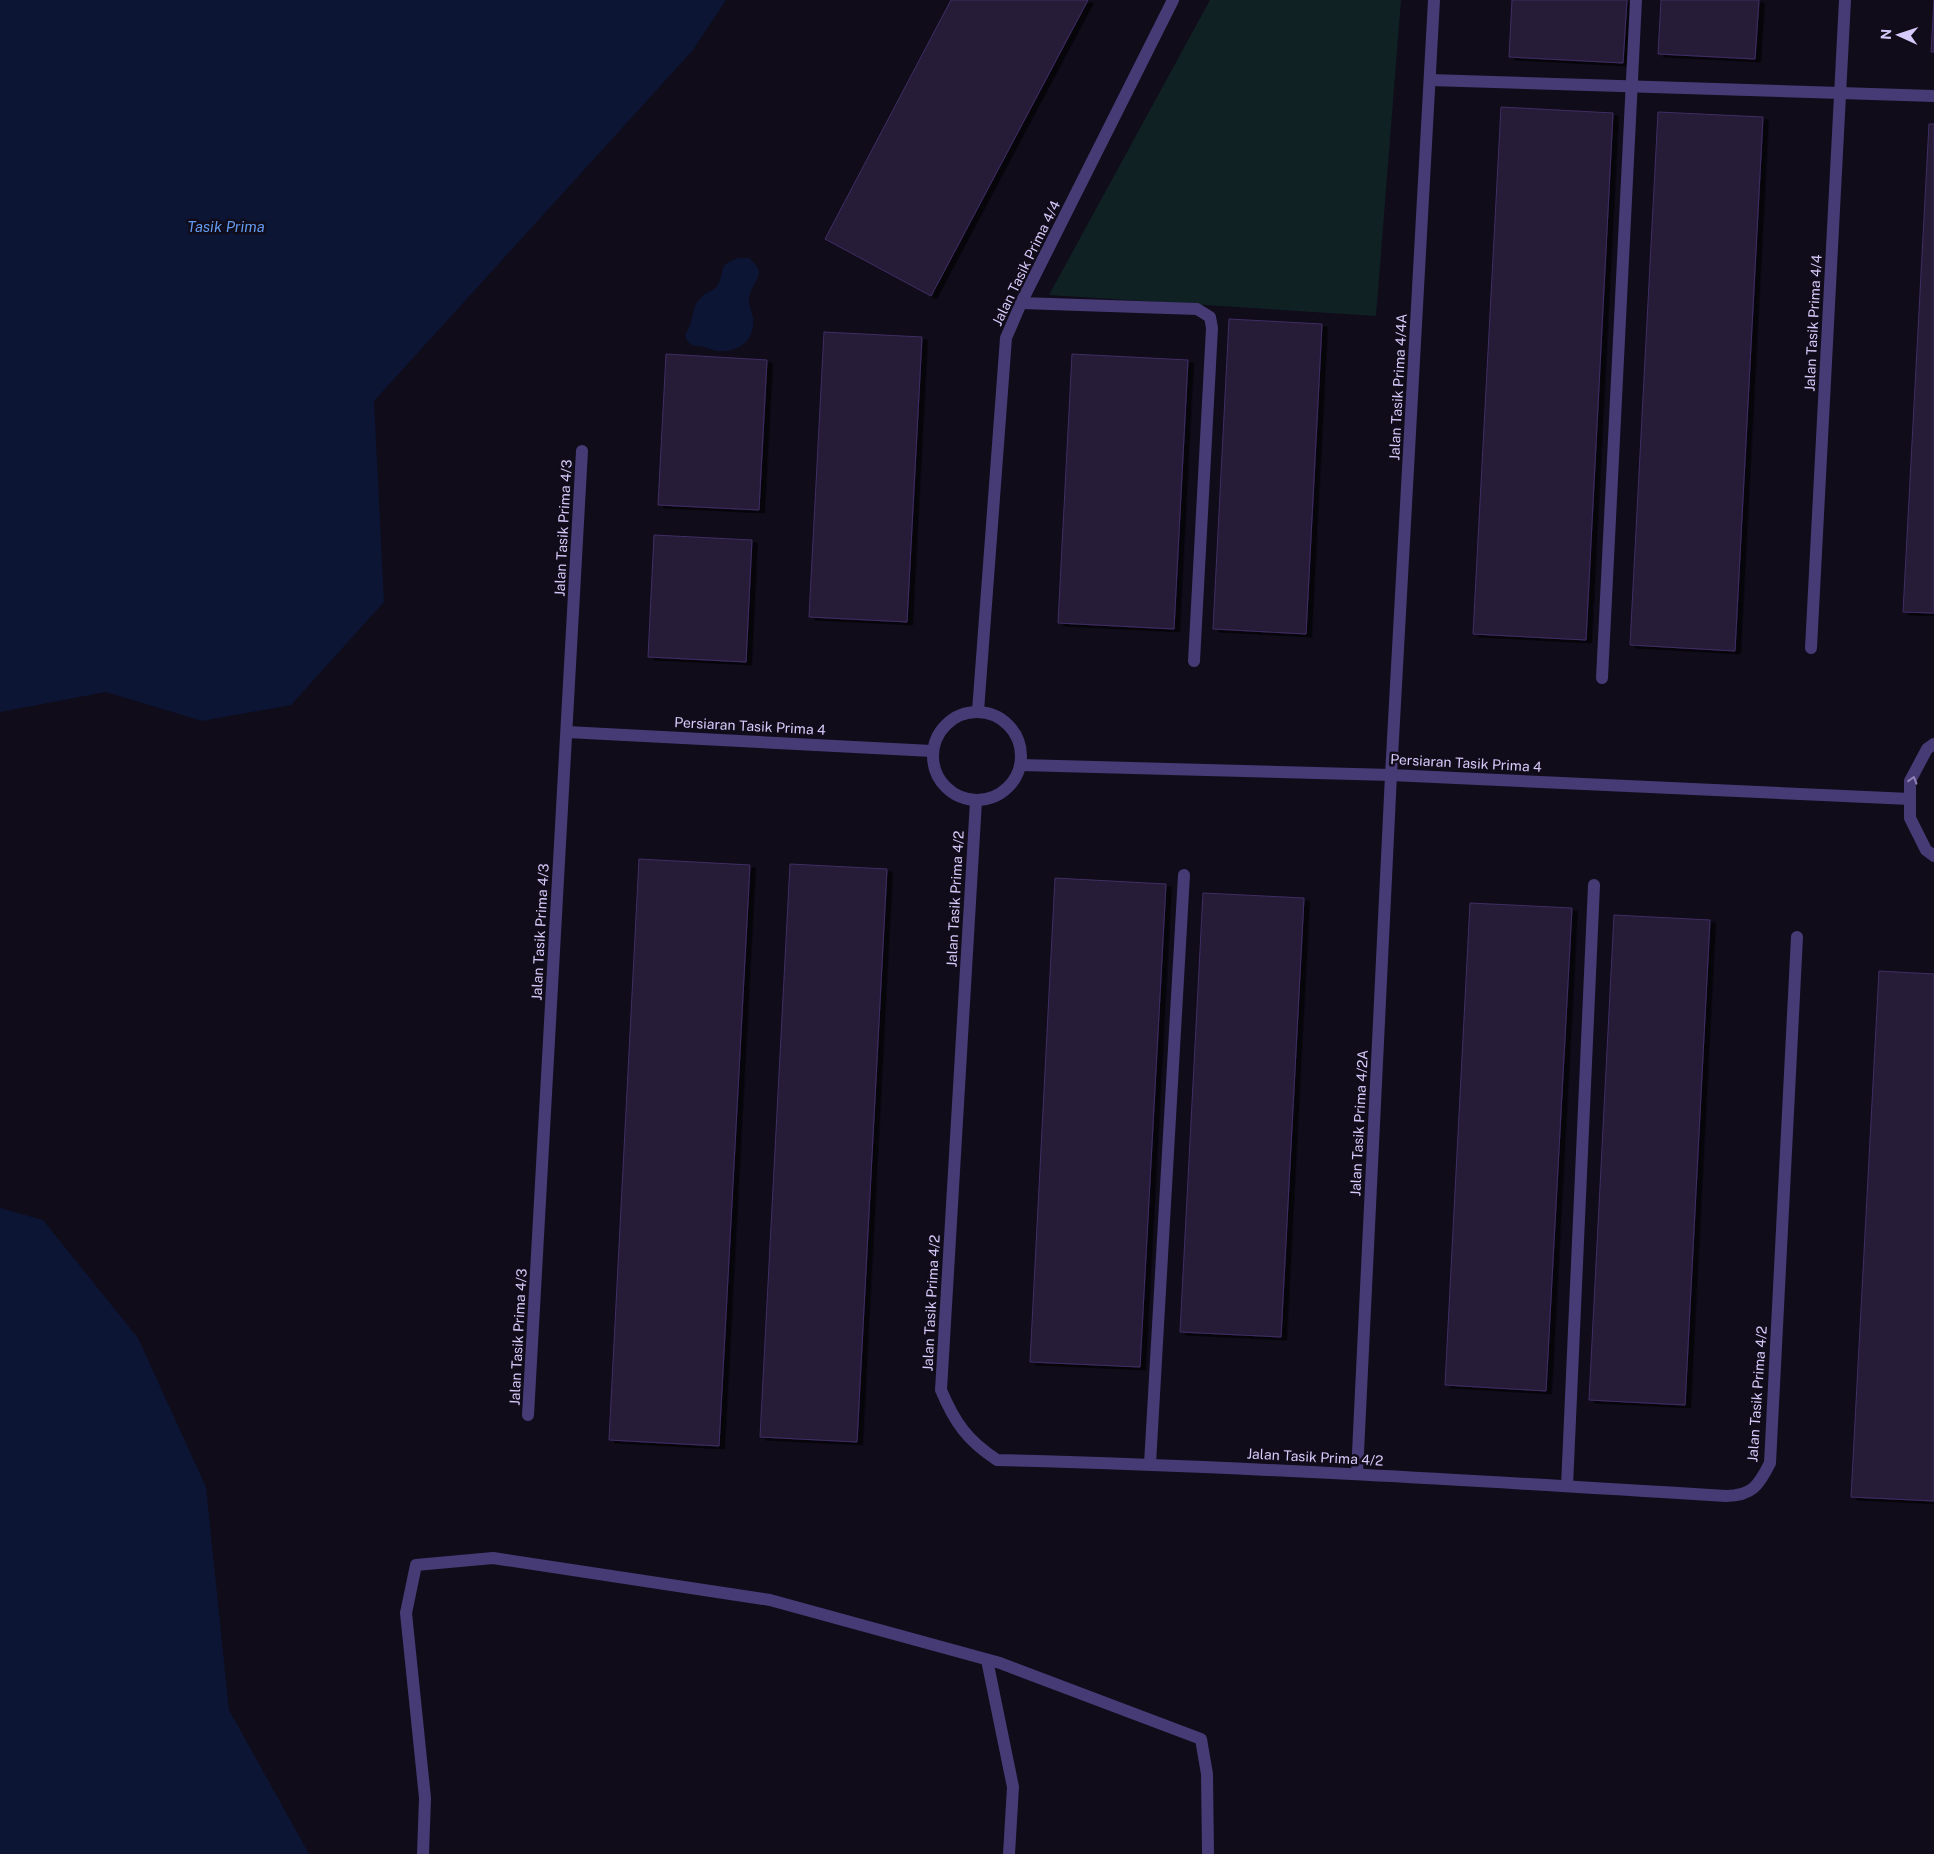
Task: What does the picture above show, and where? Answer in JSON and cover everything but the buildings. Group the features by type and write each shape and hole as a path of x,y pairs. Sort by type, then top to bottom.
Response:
{"street":[{"name":"Jalan Tasik Prima 4/4","path":"978,711 1006,338 1021,303 1173,0"},
{"name":"Jalan Tasik Prima 4/4A","path":"1391,775 1434,0"},
{"path":"1602,678 1636,0"},
{"name":"Jalan Tasik Prima 4/4","path":"1811,648 1844,0"},
{"path":"1430,80 1934,96"},
{"path":"1021,303 1197,308 1210,317 1212,328 1194,661"},
{"name":"Jalan Tasik Prima 4/3","path":"528,1415 582,451"},
{"path":"978,711 993,714 1006,722 1016,734 1021,750 1021,765 1015,779 1005,791 991,799 976,801 961,798 949,791 939,779 933,766 932,751 936,738 943,727 953,718 965,712 978,711"},
{"name":"Persiaran Tasik Prima 4","path":"567,732 932,751"},
{"path":"1934,744 1927,749 1910,781 1910,818 1926,850 1934,856"},
{"name":"Persiaran Tasik Prima 4","path":"1021,765 1391,775 1910,799"},
{"name":"Jalan Tasik Prima 4/2A","path":"1357,1473 1391,775"},
{"name":"Jalan Tasik Prima 4/2","path":"976,801 941,1390 961,1430 997,1460 1150,1464 1357,1473 1739,1496 1753,1489 1770,1464 1797,937"},
{"path":"1150,1464 1184,875"},
{"path":"1567,1486 1594,885"},
{"path":"422,1854 426,1798 406,1613 416,1565 493,1558 770,1600 1000,1663 1201,1739 1207,1774 1208,1854"},
{"path":"987,1660 1013,1787 1009,1854"}],"shaded area":[{"path":"1210,0 1401,0 1376,316 1049,295"}],"water":[{"name":"Tasik Prima","path":"0,0 726,0 693,50 374,401 384,602 291,705 202,721 106,692 0,712"},
{"path":"739,258 749,258 755,264 759,274 749,299 753,318 750,336 745,343 730,350 716,351 693,346 685,336 690,326 695,305 705,294 717,286 724,266"},
{"path":"0,1208 43,1220 138,1338 206,1487 229,1710 309,1854 0,1854"}]}
